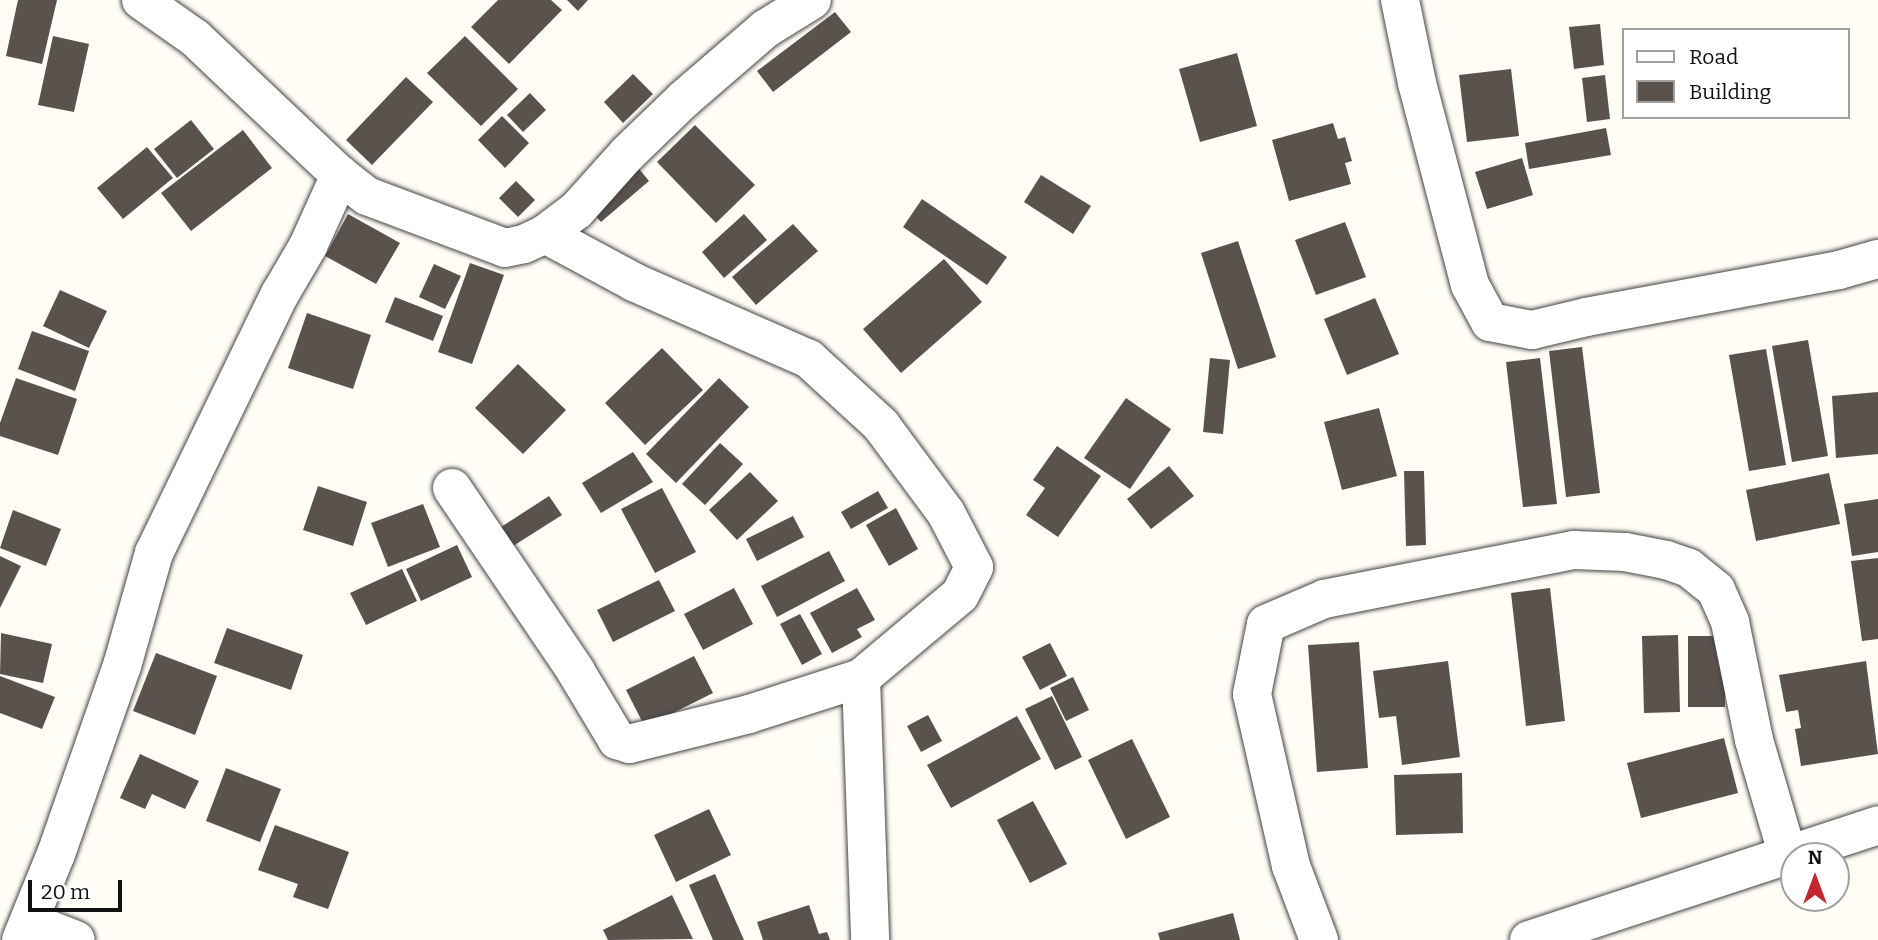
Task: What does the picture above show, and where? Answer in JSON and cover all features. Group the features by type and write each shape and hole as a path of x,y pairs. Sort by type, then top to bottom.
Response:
{"street":[{"path":"141,0 195,38 340,175 367,196 505,248 524,244 545,234 576,211 626,153 694,90 765,29 812,0"},
{"path":"1400,0 1417,83 1470,285 1490,322 1532,330 1839,270 1878,259"},
{"path":"76,940 26,931 122,666 153,553 280,294 308,246 340,175"},
{"path":"452,488 575,670 617,740 629,744 674,734 861,678 960,595 974,567 946,513 881,425 809,359 634,282 545,234"},
{"path":"1319,940 1291,866 1252,694 1266,624 1324,599 1574,550 1625,552 1666,560 1689,568 1716,590 1730,622 1754,740 1784,842"},
{"path":"861,678 870,940"},
{"path":"1829,842 1878,825"},
{"path":"1529,940 1780,859"}],"building":[{"path":"18,0 57,0 42,64 6,56"},
{"path":"498,0 551,0 562,10 509,64 471,27"},
{"path":"567,0 588,0 578,11"},
{"path":"835,12 851,32 773,92 757,71"},
{"path":"1600,24 1604,65 1574,69 1569,27"},
{"path":"53,36 89,44 74,112 38,105"},
{"path":"465,36 518,89 481,126 427,73"},
{"path":"1237,53 1257,126 1200,142 1179,69"},
{"path":"1511,69 1519,136 1467,142 1459,75"},
{"path":"633,74 653,94 623,123 604,102"},
{"path":"1605,75 1610,119 1587,122 1582,78"},
{"path":"406,77 433,102 372,165 346,140"},
{"path":"530,93 546,110 523,132 507,115"},
{"path":"502,116 529,143 505,168 478,140"},
{"path":"191,120 214,149 177,178 154,149"},
{"path":"1333,123 1338,139 1345,137 1352,161 1345,163 1351,184 1289,201 1272,140"},
{"path":"695,125 755,185 716,223 657,162"},
{"path":"1606,128 1611,155 1529,169 1525,143"},
{"path":"243,130 272,168 191,231 161,193"},
{"path":"147,147 173,178 123,219 97,188"},
{"path":"1522,158 1533,195 1487,209 1475,172"},
{"path":"636,165 649,181 601,222 587,207"},
{"path":"1041,175 1091,206 1073,234 1024,202"},
{"path":"516,181 535,200 518,217 499,198"},
{"path":"922,199 1007,257 987,285 903,227"},
{"path":"348,214 400,243 376,284 325,256"},
{"path":"744,214 767,240 724,278 702,252"},
{"path":"1345,222 1366,277 1316,295 1295,240"},
{"path":"793,224 818,251 756,305 732,277"},
{"path":"1238,241 1276,357 1238,369 1201,253"},
{"path":"944,259 982,302 901,373 863,329"},
{"path":"470,263 504,275 472,364 438,352"},
{"path":"434,264 461,276 445,309 419,297"},
{"path":"60,290 107,311 89,348 43,326"},
{"path":"395,297 443,316 433,341 385,322"},
{"path":"1375,298 1399,354 1347,375 1324,319"},
{"path":"307,313 371,335 353,389 288,368"},
{"path":"32,331 89,351 75,391 18,369"},
{"path":"1808,340 1828,456 1792,462 1772,346"},
{"path":"1582,347 1600,493 1566,497 1549,351"},
{"path":"662,348 703,390 645,445 605,403"},
{"path":"1766,349 1786,465 1749,471 1729,355"},
{"path":"1210,358 1230,360 1223,434 1203,432"},
{"path":"1540,358 1557,504 1523,507 1506,362"},
{"path":"518,364 566,410 523,454 475,408"},
{"path":"16,378 77,399 58,455 0,436 0,423"},
{"path":"719,378 749,407 676,483 646,454"},
{"path":"1878,392 1878,454 1836,458 1832,396"},
{"path":"1126,398 1171,429 1130,489 1084,458"},
{"path":"1379,408 1397,476 1342,490 1324,422"},
{"path":"720,443 743,464 705,505 682,484"},
{"path":"1057,446 1101,476 1058,537 1026,515 1045,488 1033,480"},
{"path":"633,452 653,482 601,513 582,483"},
{"path":"1169,466 1194,496 1151,529 1127,499"},
{"path":"1404,471 1424,471 1426,545 1406,546"},
{"path":"750,472 778,501 737,540 709,510"},
{"path":"1829,473 1840,524 1756,541 1746,490"},
{"path":"318,486 367,502 353,546 303,530"},
{"path":"662,488 696,552 655,573 621,509"},
{"path":"878,491 888,508 851,529 841,512"},
{"path":"549,496 562,515 510,548 498,529"},
{"path":"1878,499 1878,552 1852,556 1844,504"},
{"path":"423,504 440,547 388,567 371,523"},
{"path":"896,508 918,549 889,566 866,525"},
{"path":"13,510 61,529 46,566 0,548"},
{"path":"793,516 804,537 757,561 746,539"},
{"path":"457,545 472,577 421,601 406,569"},
{"path":"829,551 845,581 777,617 761,586"},
{"path":"0,556 21,566 0,608"},
{"path":"1878,558 1878,639 1862,641 1851,561"},
{"path":"402,569 417,601 366,625 350,593"},
{"path":"659,580 675,611 613,642 597,610"},
{"path":"734,588 753,624 703,650 684,614"},
{"path":"857,588 875,620 857,629 862,637 832,653 810,613"},
{"path":"1550,588 1565,721 1526,726 1511,593"},
{"path":"800,614 822,654 802,665 780,624"},
{"path":"227,628 303,655 291,690 214,663"},
{"path":"1,633 52,644 43,683 0,674"},
{"path":"1678,635 1680,712 1644,713 1642,636"},
{"path":"1688,636 1725,636 1725,707 1688,707"},
{"path":"1359,642 1368,768 1317,772 1308,645"},
{"path":"1050,643 1067,676 1040,690 1022,657"},
{"path":"156,653 217,676 195,735 133,711"},
{"path":"694,656 713,693 645,727 626,690"},
{"path":"1448,661 1460,757 1402,765 1396,716 1379,718 1373,671"},
{"path":"1866,661 1878,754 1801,766 1795,729 1801,728 1798,710 1786,712 1779,675"},
{"path":"0,676 55,697 42,729 0,713"},
{"path":"1073,677 1089,710 1066,721 1050,688"},
{"path":"1052,696 1082,757 1055,770 1025,709"},
{"path":"928,715 942,741 921,752 907,726"},
{"path":"1017,716 1041,759 951,808 927,765"},
{"path":"1724,738 1738,793 1641,818 1627,763"},
{"path":"1132,739 1170,817 1126,839 1088,760"},
{"path":"140,754 199,781 185,809 152,794 145,809 120,798"},
{"path":"226,768 281,789 260,842 206,821"},
{"path":"1462,773 1463,833 1396,835 1394,775"},
{"path":"1033,801 1067,864 1030,883 997,820"},
{"path":"709,809 731,855 676,882 654,835"},
{"path":"275,825 349,852 328,909 293,897 298,884 258,870"},
{"path":"715,874 744,940 713,940 689,885"},
{"path":"672,895 693,939 608,940 603,930"},
{"path":"809,905 819,934 827,932 830,940 763,940 757,922"},
{"path":"1233,913 1240,940 1160,940 1158,933"}]}
